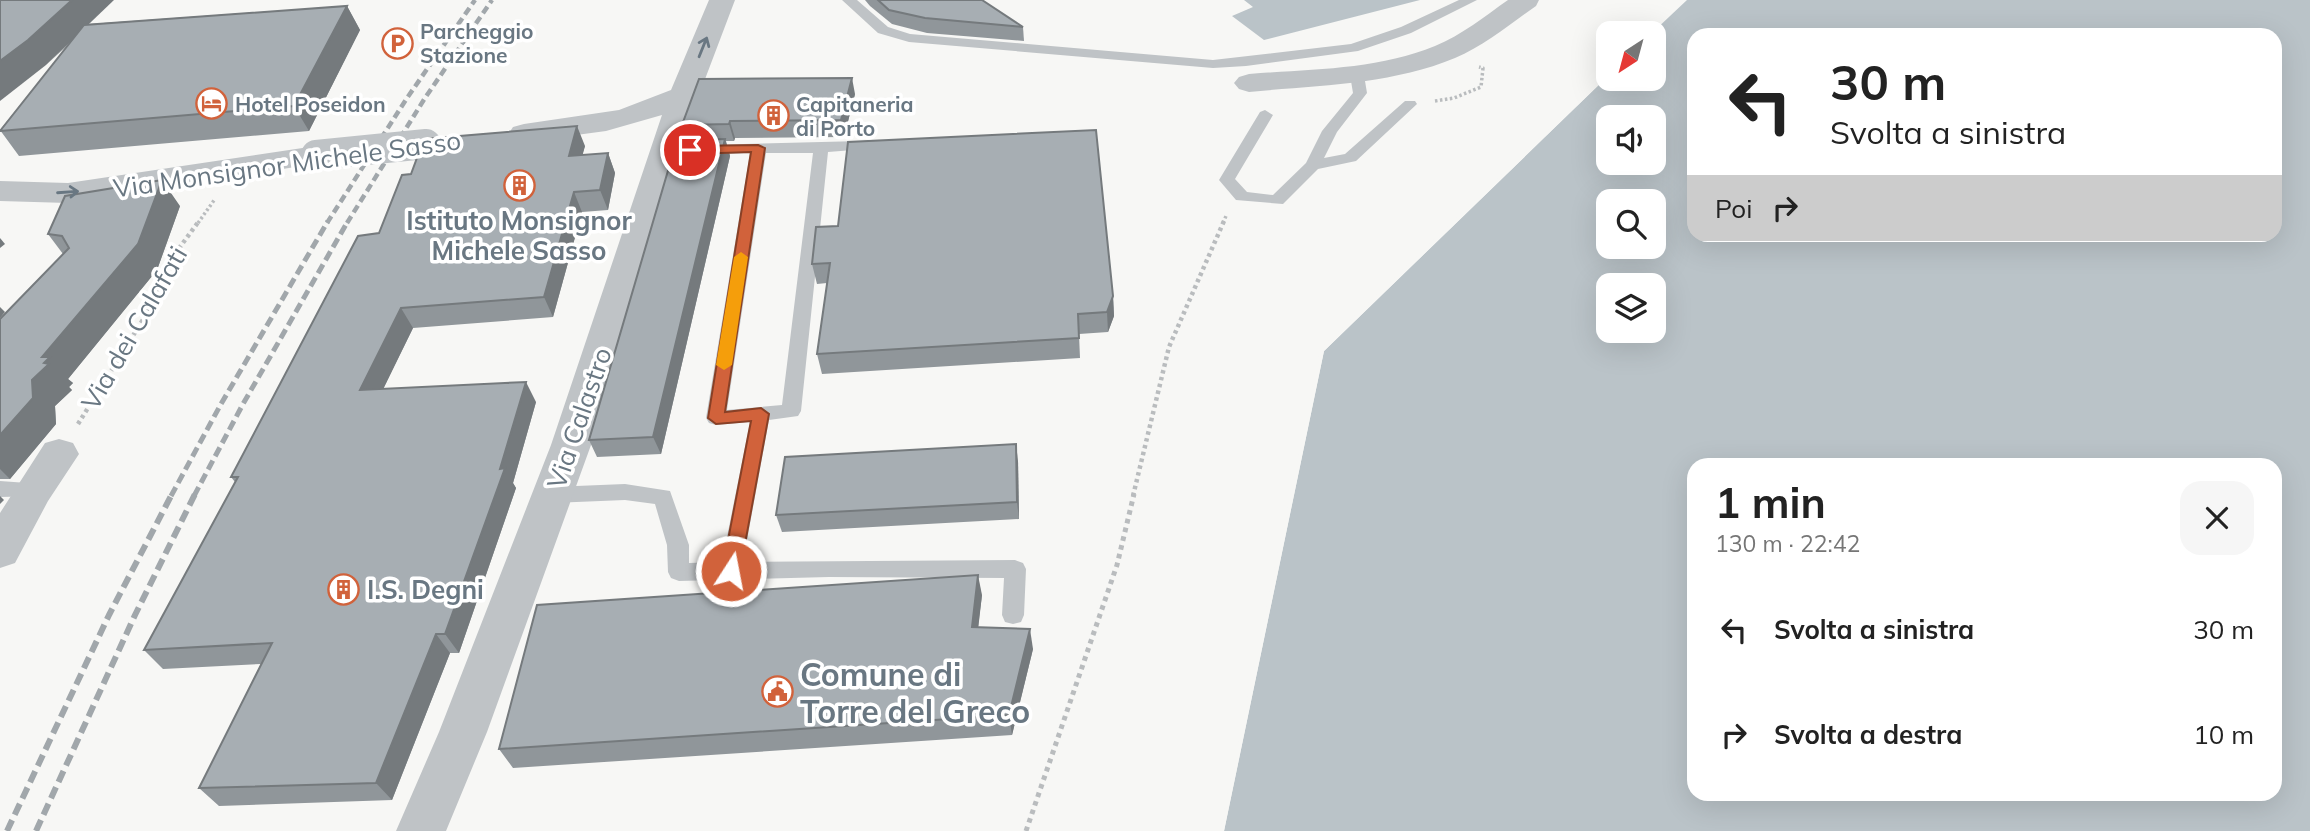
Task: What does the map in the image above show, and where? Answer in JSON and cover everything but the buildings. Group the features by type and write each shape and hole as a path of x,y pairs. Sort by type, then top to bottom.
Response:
{"street":[{"name":"Via Calastro","path":"421,831 463,732 576,432 678,150 684,95 722,0"},
{"path":"1249,83 1382,70 1422,60 1447,51 1526,0"},
{"name":"Via Monsignor Michele Sasso","path":"494,136 616,122 662,106 684,95"},
{"name":"Via Monsignor Michele Sasso","path":"616,122 648,133 678,150"},
{"name":"Via Monsignor Michele Sasso","path":"0,191 68,193 316,155 440,143"},
{"path":"0,551 17,489 59,454"}],"lane":[{"path":"849,0 883,30 909,38 1213,64 1353,48 1406,30 1470,0"},
{"path":"1265,115 1227,180 1242,196 1277,200 1312,165 1330,131 1360,93 1353,48"},
{"path":"1312,165 1350,158 1410,104"},
{"path":"678,150 861,146"},
{"path":"758,148 716,418 791,411 821,148"},
{"path":"731,571 761,414"},
{"path":"552,495 625,492 663,497 678,545 679,572 828,568 1015,569 1013,615"}],"path":[{"path":"1454,98 1475,90"},
{"name":"Via dei Calafati","path":"59,454 144,318 169,261 239,168"},
{"path":"1026,831 1117,565 1169,347 1195,282 1230,208 1242,196"}],"shaded area":[{"path":"1244,0 1420,0 1264,40 1232,16 1253,7"},
{"path":"1687,0 2310,0 2310,831 1224,831 1324,351 1596,88 1596,91 1666,91 1665,21"}],"pier":[{"path":"1596,84 1596,88 1324,351 1224,831 1220,831 1320,349"}],"railway":[{"path":"327,223 407,98 475,0"},
{"path":"347,223 425,98 492,0"},
{"path":"171,496 221,404 328,221"},
{"path":"194,496 243,404 348,221"},
{"path":"7,831 109,615 172,494"},
{"path":"36,831 135,615 194,496"}],"slow traffic":[{"path":"724,365 741,257"}],"place":[{"name":"Parcheggio Stazione","path":"397,43"},
{"name":"Hotel Poseidon","path":"212,104"},
{"name":"Capitaneria di Porto","path":"773,116"},
{"name":"Istituto Monsignor Michele Sasso","path":"519,185"},
{"name":"I.S. Degni","path":"344,589"},
{"name":"Comune di Torre del Greco","path":"777,692"}],"route":[{"path":"690,150 758,148 716,418 761,414 731,571"}]}
